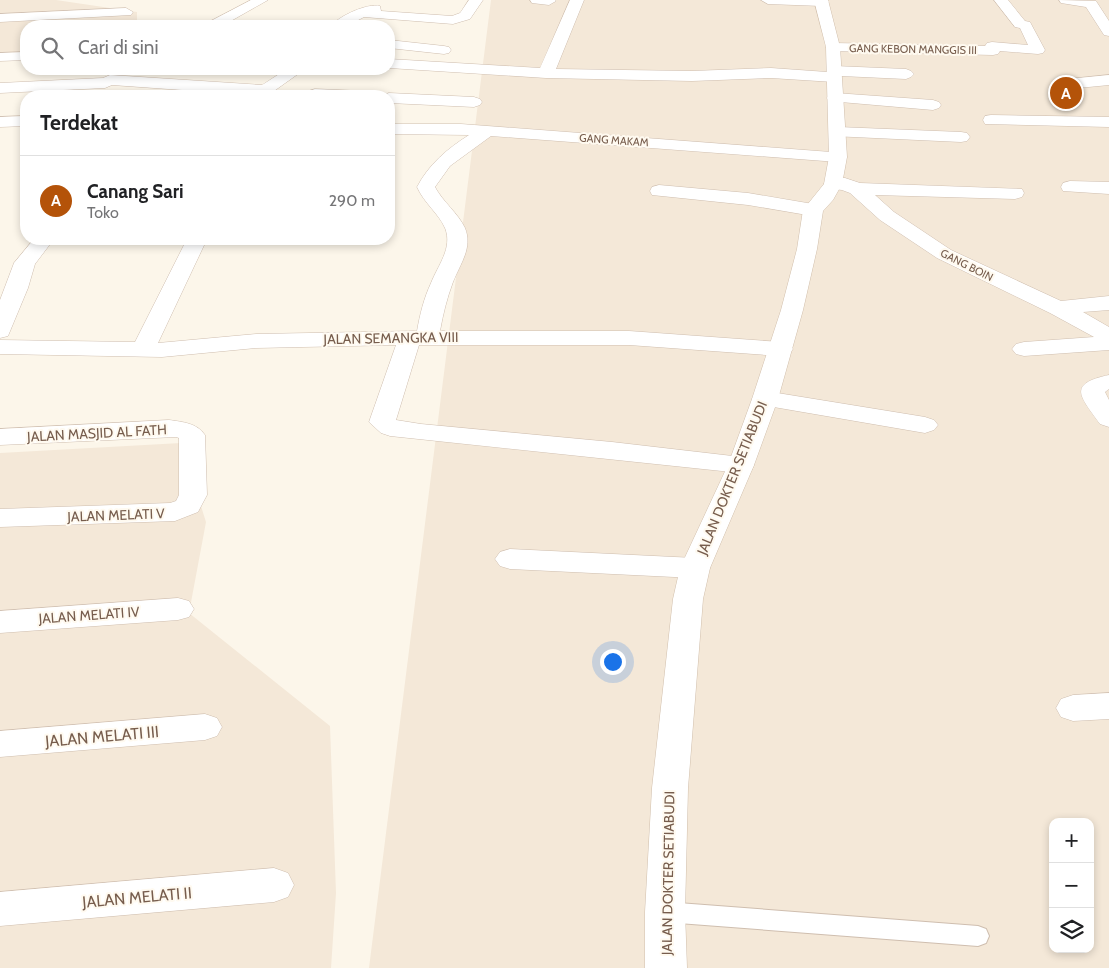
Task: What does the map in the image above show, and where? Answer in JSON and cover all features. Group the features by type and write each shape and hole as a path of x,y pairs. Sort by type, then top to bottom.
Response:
{"street":[{"path":"223,20 260,0"},
{"path":"347,20 376,8 453,20 465,16 476,0"},
{"path":"537,0 549,1"},
{"path":"546,73 577,0"},
{"path":"768,0 821,1 834,73 838,144 845,186"},
{"name":"GANG KEBON MANGGIS III","path":"834,73 994,51 992,46 1038,50 1026,25 1020,24 1000,0"},
{"path":"1066,0 1091,4 1109,32"},
{"path":"361,20 376,8"},
{"path":"0,18 126,12"},
{"path":"395,45 448,50"},
{"path":"0,58 20,56"},
{"path":"395,64 546,73 692,76 771,73 906,74"},
{"path":"834,73 933,105"},
{"path":"97,90 116,75"},
{"path":"204,90 227,75"},
{"path":"264,90 287,75"},
{"path":"1068,84 1109,80"},
{"path":"0,88 107,81 209,86 238,90"},
{"path":"395,98 474,102"},
{"path":"438,129 450,101"},
{"path":"991,120 1109,122"},
{"path":"0,122 20,121"},
{"name":"GANG MAKAM","path":"395,129 838,144 961,138"},
{"path":"487,131 463,146 430,176 426,187 431,198 454,226 458,239 456,253 382,422 390,428 421,432 612,450 741,465"},
{"path":"660,191 748,199 813,210 826,196 845,186 1016,193"},
{"name":"GANG BOIN","path":"845,186 924,242 1034,299 1058,308 1109,336"},
{"path":"1070,187 1109,188"},
{"name":"JALAN DOKTER SETIABUDI","path":"666,968 665,912 670,788 688,599 695,568 741,465 765,399 781,349 807,249 813,210"},
{"path":"0,331 4,315 17,288 25,263 39,245"},
{"path":"143,350 194,245"},
{"path":"1058,308 1109,303"},
{"name":"JALAN SEMANGKA VIII","path":"0,348 143,350 256,342 419,338 629,338 781,349"},
{"path":"1024,349 1109,343"},
{"path":"1109,382 1100,384 1093,389 1093,395 1109,419"},
{"path":"765,399 925,425"},
{"name":"JALAN MASJID AL FATH","path":"0,437 169,428 183,430 192,435"},
{"name":"JALAN MELATI V","path":"0,518 175,512 182,510 188,506 193,495 192,435"},
{"path":"510,559 695,568"},
{"name":"JALAN MELATI IV","path":"0,622 178,609"},
{"path":"1073,708 1109,706"},
{"name":"JALAN MELATI III","path":"0,744 205,727"},
{"name":"JALAN MELATI II","path":"0,909 274,885"}],"lane":[{"path":"665,912 978,936"}],"shaded area":[{"path":"0,0 56,0 137,12 137,20 20,20 20,56 0,58"},
{"path":"491,0 1109,0 1109,968 369,968"},
{"path":"181,443 206,522 189,613 330,726 336,893 331,968 0,968 0,453"}],"place":[{"name":"Canang Sari","path":"1066,93"}]}
